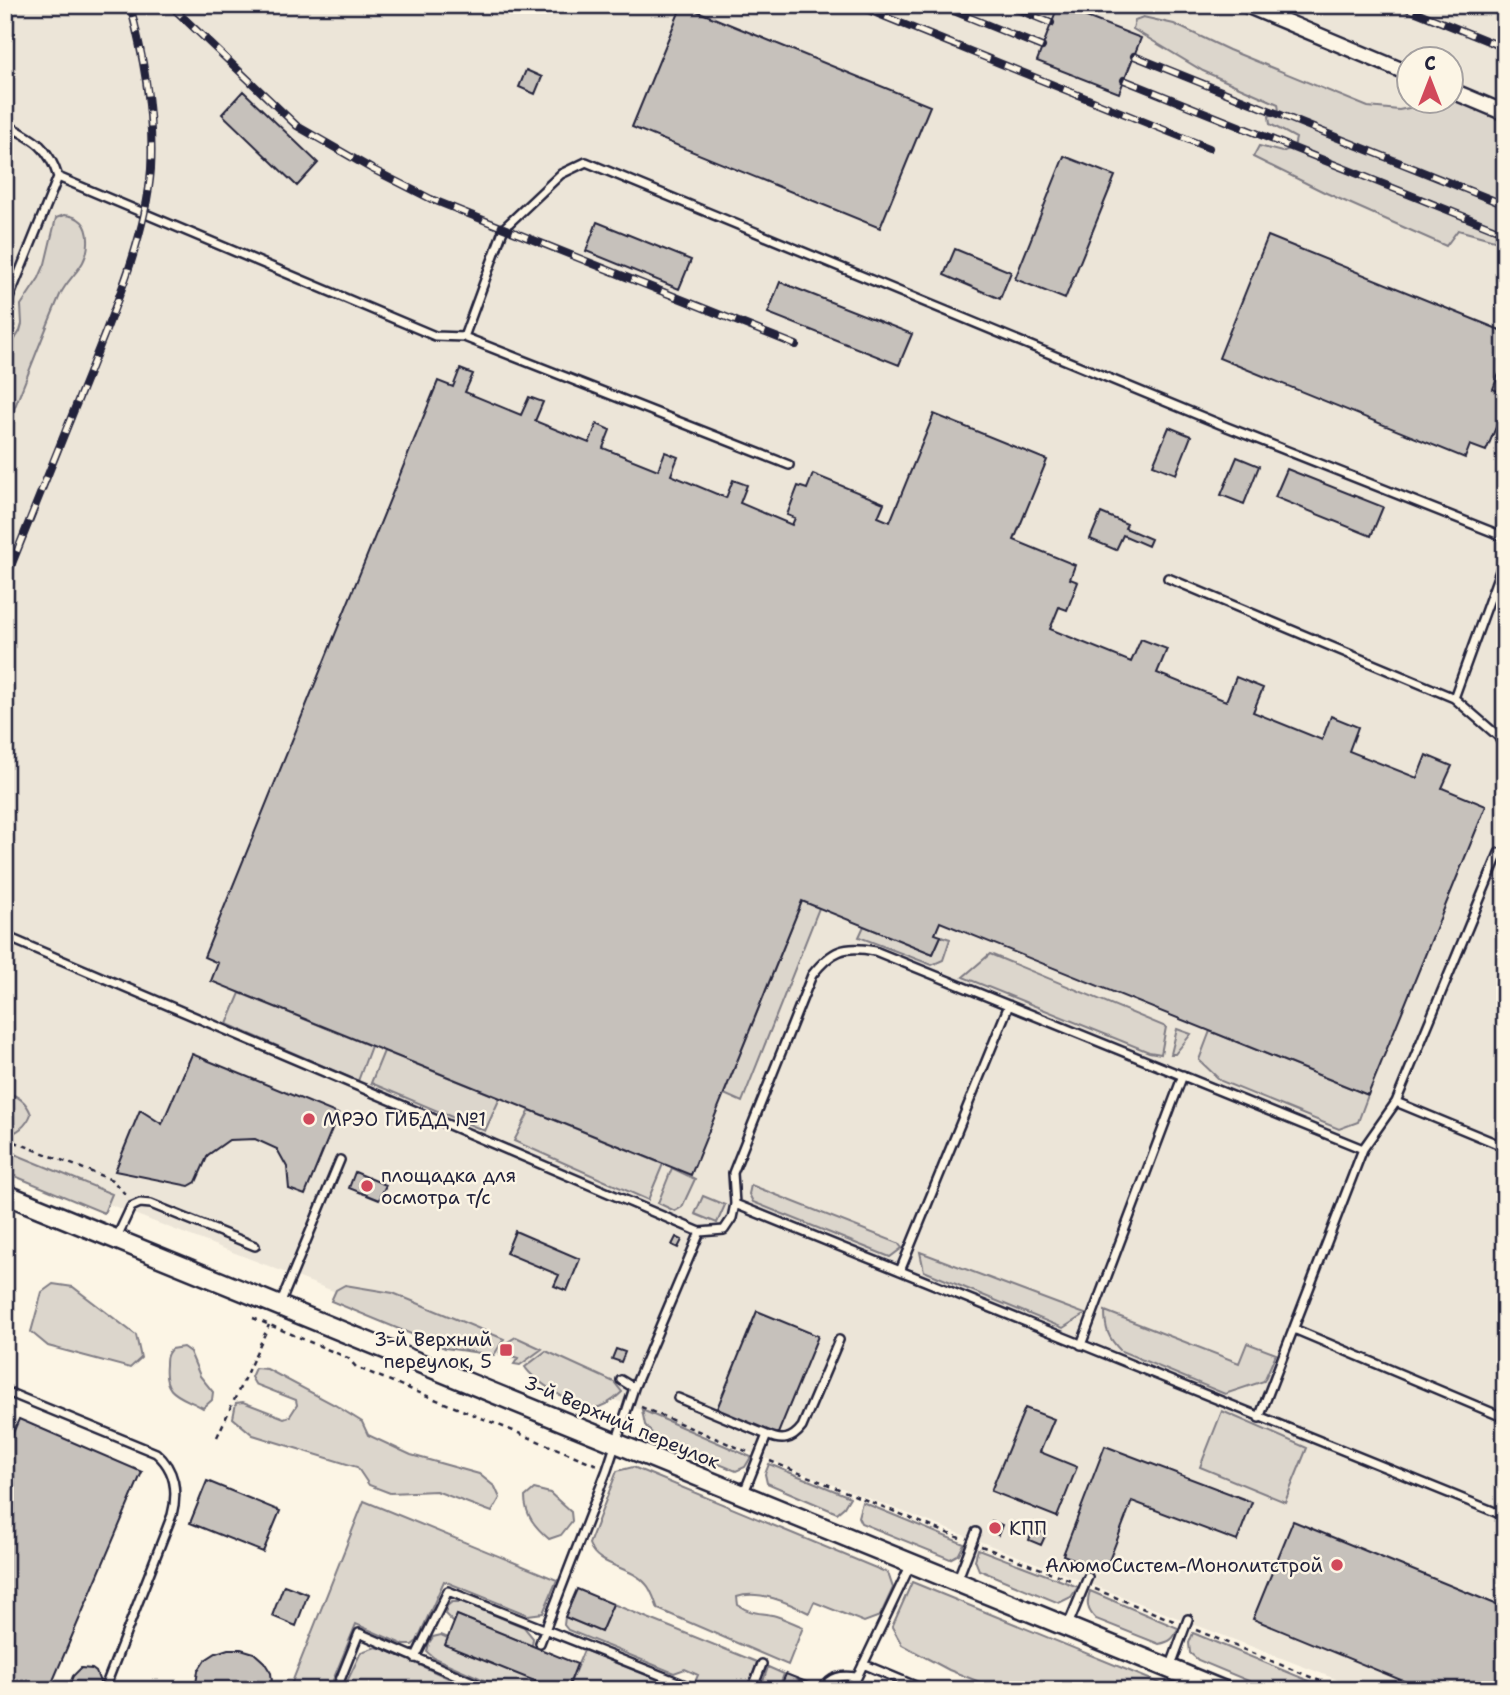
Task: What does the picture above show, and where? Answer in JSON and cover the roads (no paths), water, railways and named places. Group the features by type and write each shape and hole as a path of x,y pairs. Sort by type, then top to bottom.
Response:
{"street":[{"path":"1246,5 1394,67"},
{"path":"1464,96 1505,113"},
{"name":"3-й Верхний переулок","path":"5,1194 1222,1690"}],"lane":[{"path":"1282,20 1287,5"},
{"path":"5,124 45,148 58,177 5,308"},
{"path":"464,337 504,228 561,174 586,162 1227,427 1505,537"},
{"path":"58,177 435,335 464,337 789,465"},
{"path":"1454,698 1505,557"},
{"path":"1168,578 1454,698 1498,736 1505,749"},
{"path":"1259,1418 1363,1149 1396,1102 1499,853"},
{"path":"5,936 700,1232 724,1230 732,1218 735,1204 733,1173 812,975 823,961 838,951 857,947 875,951 1363,1149"},
{"path":"900,1271 1009,1005"},
{"path":"1081,1345 1183,1075"},
{"path":"1396,1102 1505,1147"},
{"path":"279,1305 340,1160"},
{"path":"116,1239 131,1207 151,1204 255,1246"},
{"path":"735,1204 1505,1516"},
{"path":"540,1643 607,1470 634,1388 700,1232"},
{"path":"1294,1329 1505,1418"},
{"path":"678,1398 780,1440 792,1437 802,1427 839,1339"},
{"path":"621,1380 634,1388"},
{"path":"5,1391 156,1453 166,1461 171,1472 176,1497 173,1515 104,1690"},
{"path":"743,1496 767,1435"},
{"path":"957,1581 976,1532"},
{"path":"851,1690 911,1563"},
{"path":"1068,1626 1087,1581"},
{"path":"415,1658 448,1591 684,1687 698,1690"},
{"path":"1170,1668 1187,1622"},
{"path":"336,1690 359,1633 491,1690"},
{"path":"752,1690 762,1664"},
{"path":"863,1664 925,1690"},
{"path":"823,1690 833,1678 845,1675 856,1677"}],"railway":[{"path":"5,581 118,299 143,221 151,169 151,128 144,66 130,5"},
{"path":"170,5 297,126 372,169 431,199 796,345"},
{"path":"856,5 1209,148"},
{"path":"939,5 1042,47"},
{"path":"1006,5 1051,23"},
{"path":"1399,5 1505,48"},
{"path":"1134,56 1505,205"},
{"path":"1124,80 1505,233"}],"place":[{"name":"МРЭО ГИБДД №1","path":"309,1119"},
{"name":"площадка для осмотра т/с","path":"367,1186"},
{"name":"3-й Верхний переулок, 5","path":"506,1350"},
{"name":"КПП","path":"995,1528"},
{"name":"АлюмоСистем-Монолитстрой","path":"1337,1565"}]}
